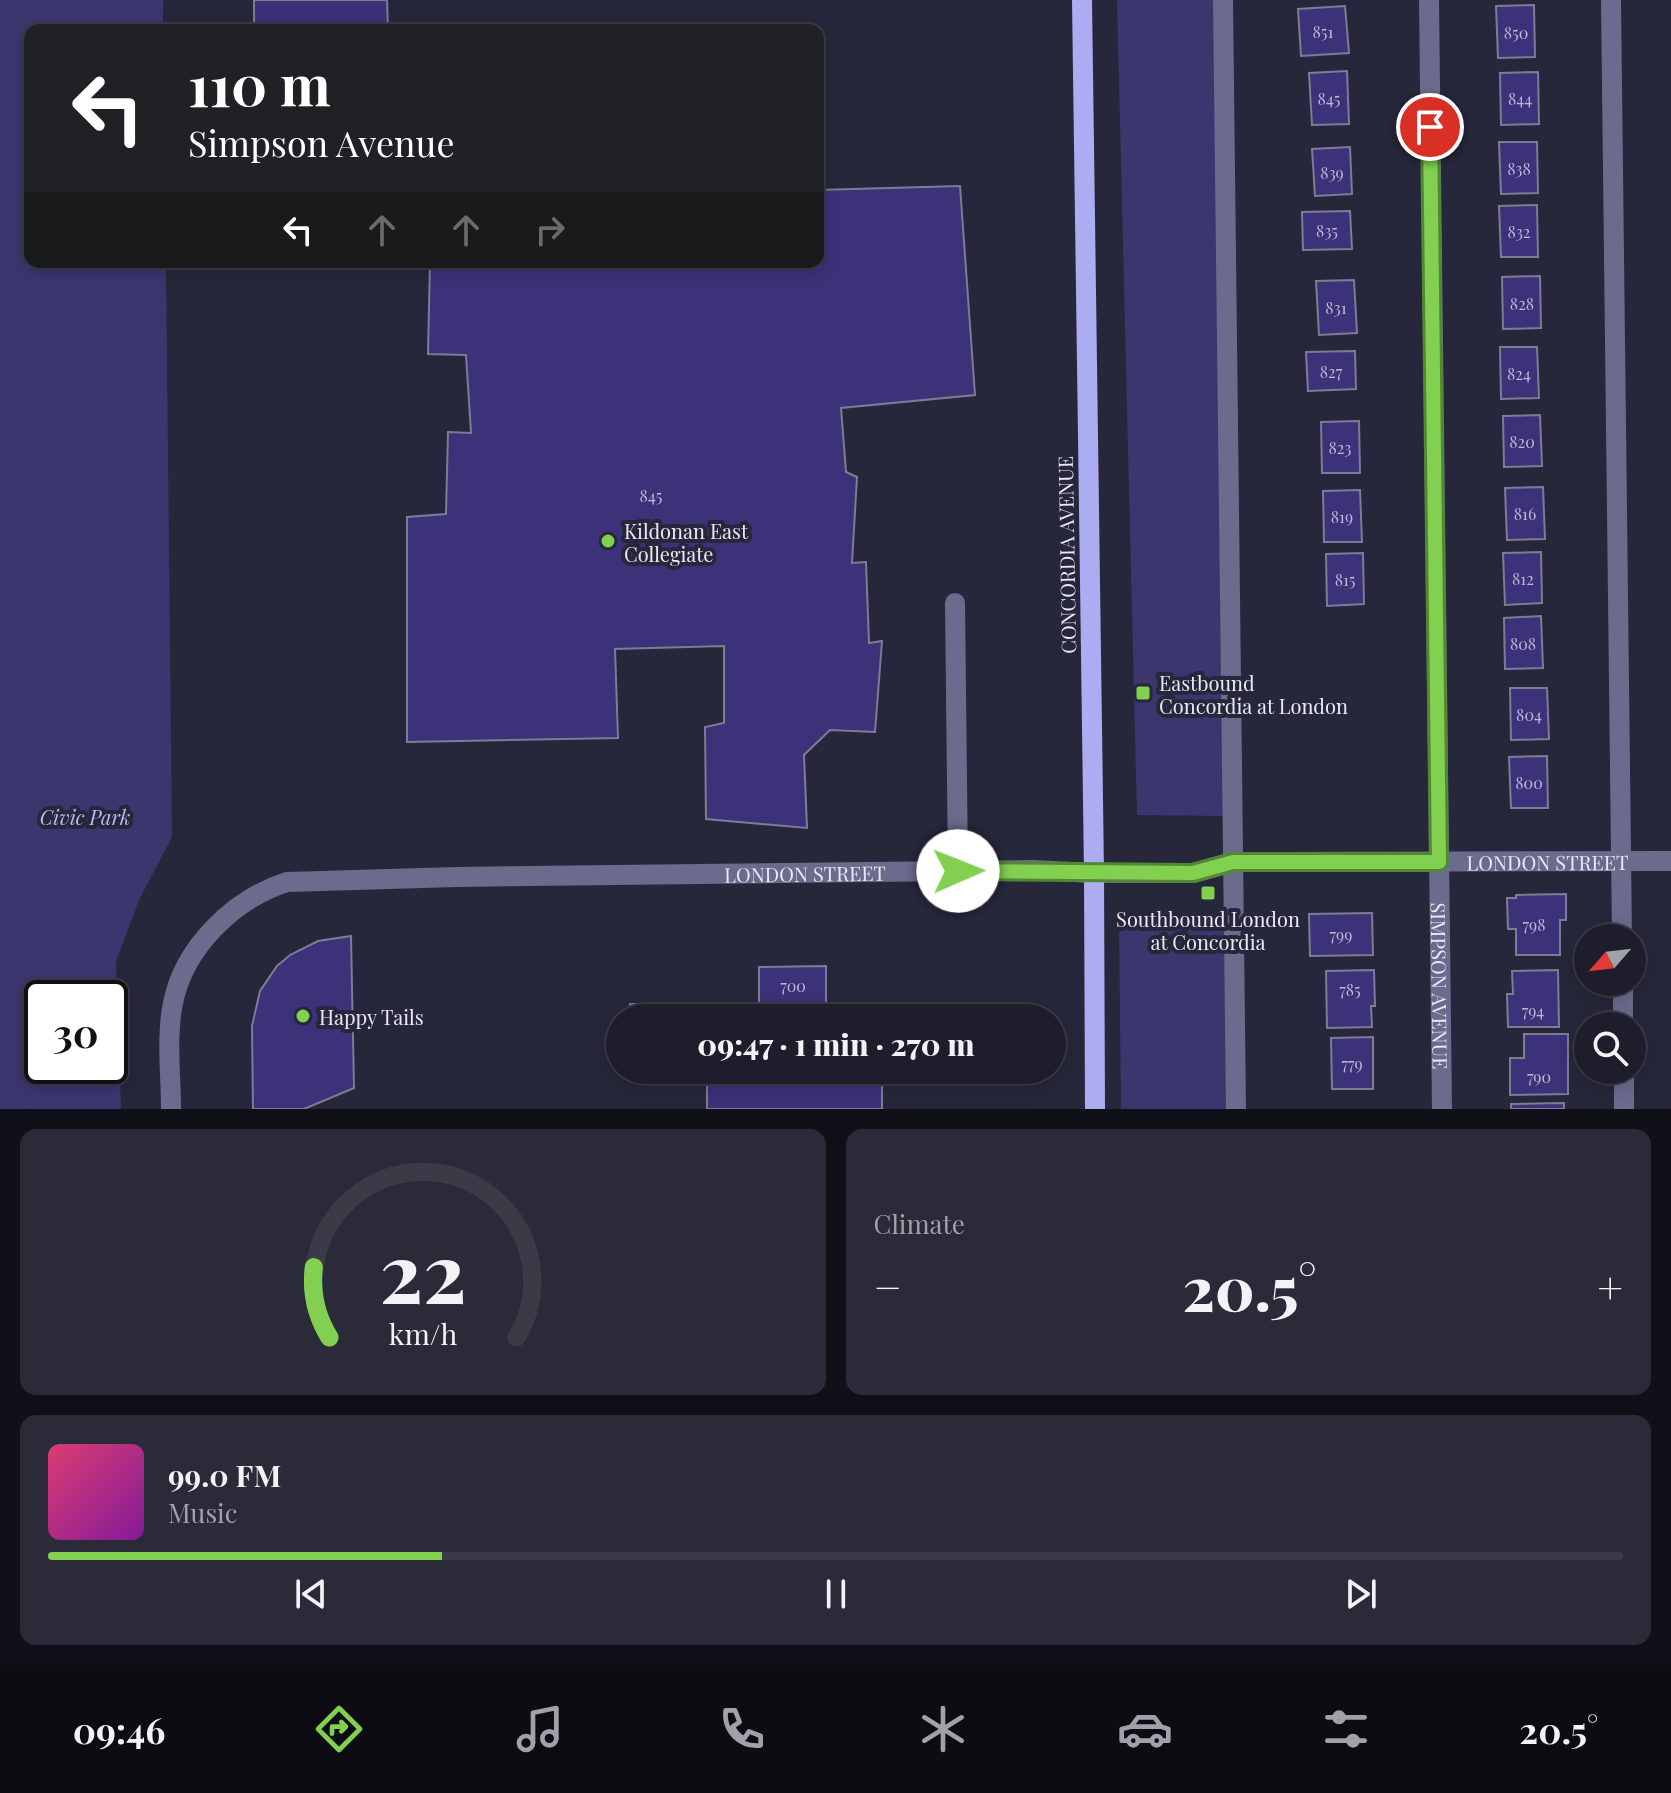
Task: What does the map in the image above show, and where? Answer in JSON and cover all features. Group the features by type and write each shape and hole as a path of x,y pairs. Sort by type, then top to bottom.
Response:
{"main road":[{"name":"CONCORDIA AVENUE","path":"1082,0 1095,1109"}],"street":[{"path":"1223,0 1236,1109"},
{"name":"SIMPSON AVENUE","path":"1429,0 1442,1109"},
{"path":"1611,0 1622,924"},
{"path":"955,603 958,871"},
{"name":"LONDON STREET","path":"171,1109 172,1006 178,982 190,960 224,919 245,900 287,882 1033,870 1193,873 1233,862 1671,861"},
{"path":"1624,1084 1624,1109"}],"green space":[{"name":"Civic Park","path":"0,0 163,0 163,24 24,24 24,268 166,268 172,837 139,900 116,961 117,980 24,980 24,1084 120,1084 121,1109 0,1109"},
{"path":"1117,0 1214,0 1224,816 1137,815"},
{"path":"1119,921 1225,925 1227,1109 1121,1109"}],"building":[{"path":"254,0 387,0 388,24 254,24"},
{"path":"1534,5 1535,57 1498,58 1496,6"},
{"path":"1345,6 1349,53 1301,56 1298,9"},
{"path":"1347,71 1349,124 1312,125 1309,73"},
{"path":"1538,72 1539,124 1501,125 1500,73"},
{"path":"1499,142 1537,142 1538,193 1501,194"},
{"path":"1350,147 1352,194 1315,196 1312,149"},
{"path":"960,186 975,395 841,408 846,472 857,477 852,563 866,562 869,643 882,641 875,732 830,730 804,755 807,828 706,819 705,727 724,723 724,646 615,649 618,738 407,742 407,517 446,514 448,432 471,433 466,355 428,354 430,268 824,268 824,190"},
{"path":"1537,205 1538,257 1501,257 1499,206"},
{"path":"1350,211 1352,249 1303,250 1302,212"},
{"path":"1540,276 1541,328 1503,329 1502,277"},
{"path":"1354,280 1357,333 1319,335 1316,281"},
{"path":"1500,347 1537,347 1539,398 1501,399"},
{"path":"1355,351 1356,389 1308,391 1306,352"},
{"path":"1540,415 1542,466 1504,467 1503,416"},
{"path":"1359,421 1360,473 1322,473 1321,422"},
{"path":"1543,487 1545,539 1507,540 1505,488"},
{"path":"1360,490 1362,542 1324,542 1323,491"},
{"path":"1541,552 1542,603 1505,605 1503,553"},
{"path":"1363,553 1364,604 1327,606 1326,554"},
{"path":"1541,616 1543,668 1505,669 1504,618"},
{"path":"1510,688 1547,688 1549,739 1511,740"},
{"path":"1547,756 1548,808 1511,808 1509,757"},
{"path":"1566,894 1566,920 1560,920 1560,955 1516,955 1516,929 1508,929 1507,898"},
{"path":"1372,913 1373,955 1310,956 1309,914"},
{"name":"Happy Tails","path":"351,936 354,1088 304,1109 253,1109 252,1026 260,991 277,966 290,955 318,941"},
{"path":"826,966 826,1003 851,1004 739,1004 759,1003 759,967"},
{"path":"1374,970 1372,1027 1327,1028 1326,971"},
{"path":"1558,970 1559,1027 1508,1027 1507,994 1513,994 1512,971"},
{"path":"1524,1034 1568,1034 1568,1094 1510,1095 1510,1058 1524,1058"},
{"path":"1373,1037 1373,1089 1332,1089 1331,1038"},
{"path":"707,1084 882,1084 882,1109 707,1109"},
{"path":"1564,1103 1564,1109 1511,1109 1511,1104"}],"place":[{"name":"Kildonan East Collegiate","path":"608,541"},
{"name":"Eastbound Concordia at London","path":"1143,693"},
{"name":"Southbound London at Concordia","path":"1208,893"},
{"name":"Happy Tails","path":"303,1016"}],"route":[{"path":"958,871 1193,873 1233,862 1439,862 1430,127"}]}
